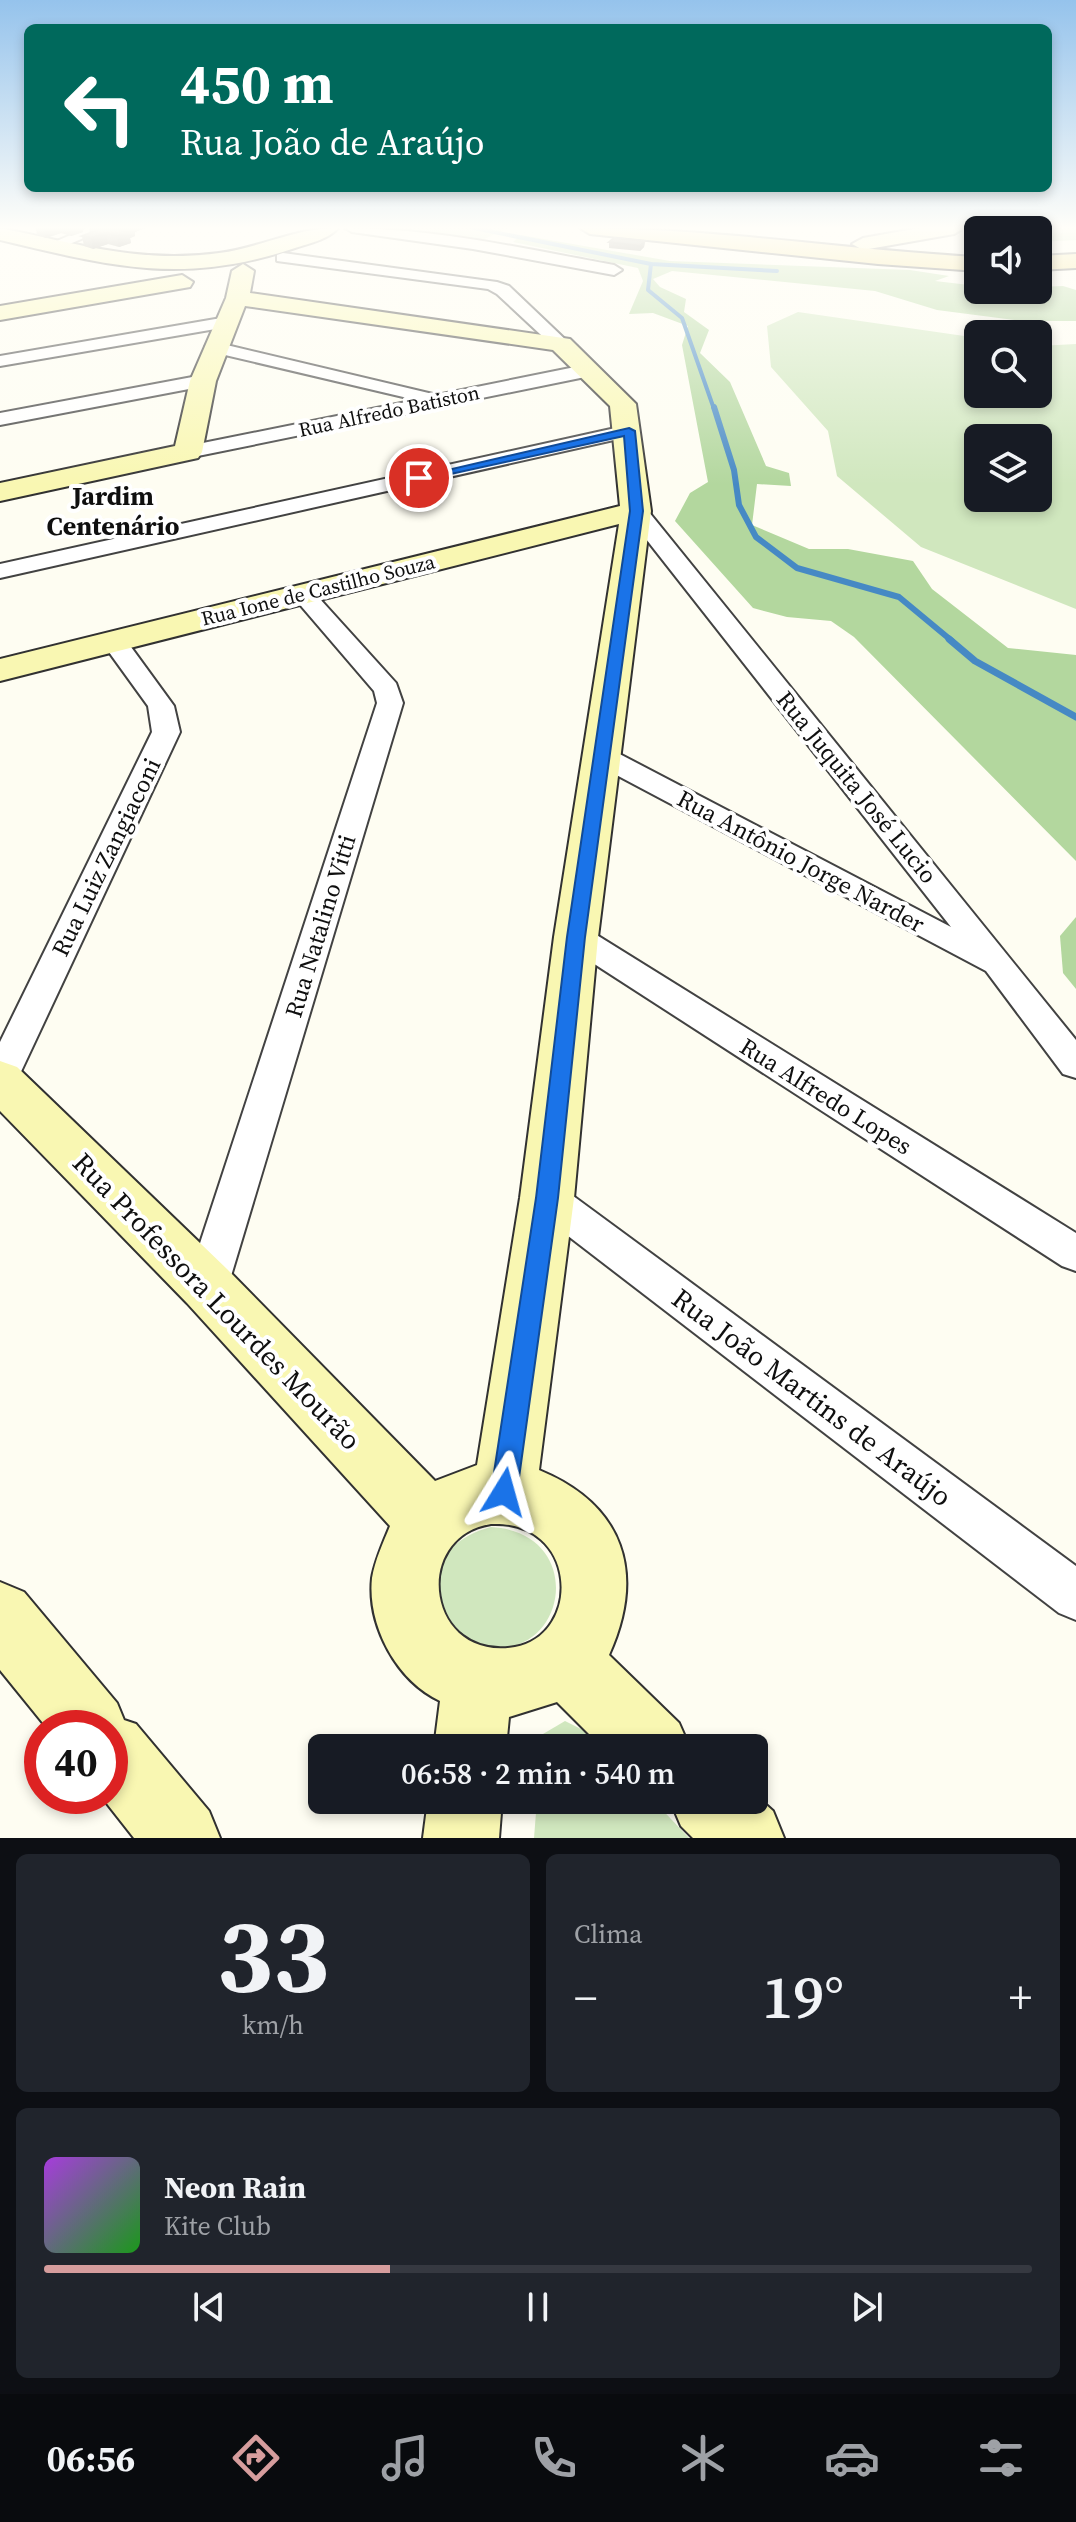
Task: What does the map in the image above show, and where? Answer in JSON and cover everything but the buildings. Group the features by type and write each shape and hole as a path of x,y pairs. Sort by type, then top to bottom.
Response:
{"street":[{"path":"0,361 215,314"},
{"path":"0,492 188,452 203,381 214,347 230,314"},
{"path":"260,314 576,357"},
{"path":"504,1492 547,1198 576,937 636,511 629,431 623,404 529,314"},
{"path":"214,347 441,400"},
{"name":"Rua Alfredo Batiston","path":"188,452 441,400 576,357"},
{"path":"0,419 203,381"},
{"path":"0,571 629,431"},
{"name":"Rua Ione de Castilho Souza","path":"0,670 636,511"},
{"name":"Rua Juquita José Lucio","path":"636,511 1076,1065"},
{"name":"Rua Natalino Vitti","path":"207,1286 390,703 387,689 302,593"},
{"name":"Rua Luiz Zangiaconi","path":"0,1079 166,732 161,706 114,641"},
{"name":"Rua Antônio Jorge Narder","path":"600,755 1001,967"},
{"name":"Rua Alfredo Lopes","path":"576,937 1076,1254"},
{"name":"Rua Professora Lourdes Mourão","path":"0,1079 207,1286 431,1523"},
{"name":"Rua João Martins de Araújo","path":"547,1198 1076,1596"},
{"path":"504,1492 534,1497 562,1512 582,1537 593,1567 595,1600 584,1632 563,1659 537,1676 508,1684 474,1715 446,1669 422,1645 408,1615 406,1582 414,1550 431,1523 453,1506 477,1495 504,1492"},
{"path":"0,1616 77,1710"},
{"path":"563,1659 640,1734"},
{"path":"128,1772 182,1838"},
{"path":"461,1838 464,1814"},
{"path":"721,1814 746,1838"}],"green space":[{"path":"655,314 686,314 709,330 700,353 730,382 766,466 789,473 791,486 757,484 752,525 809,549 848,549 913,561 932,589 1008,648 1076,655 1076,861 854,637 831,621 787,617 753,608 675,521 690,493 708,482 682,345 688,326"},
{"path":"794,314 964,336 964,408 1052,408 1052,345 1076,344 1076,609 921,547 837,476 828,431 771,367 767,326"},
{"path":"966,314 1076,314 1076,321 1014,320"},
{"path":"1076,917 1076,989 1063,973 1060,936"},
{"path":"491,1527 521,1534 542,1549 553,1569 556,1592 551,1614 538,1632 518,1645 491,1648 467,1642 446,1623 439,1607 436,1582 449,1550 468,1536"},
{"path":"565,1721 589,1734 543,1734"},
{"path":"536,1814 666,1814 689,1838 534,1838"}],"waterway":[{"path":"677,314 682,318 714,409"},
{"path":"714,407 734,470 739,505 756,537 797,568 899,597 952,641"},
{"path":"949,639 975,661 1076,717"}],"district":[{"name":"Jardim Centenário","path":"113,511"}],"route":[{"path":"419,478 629,431 636,511 576,937 547,1198 504,1492"}]}
